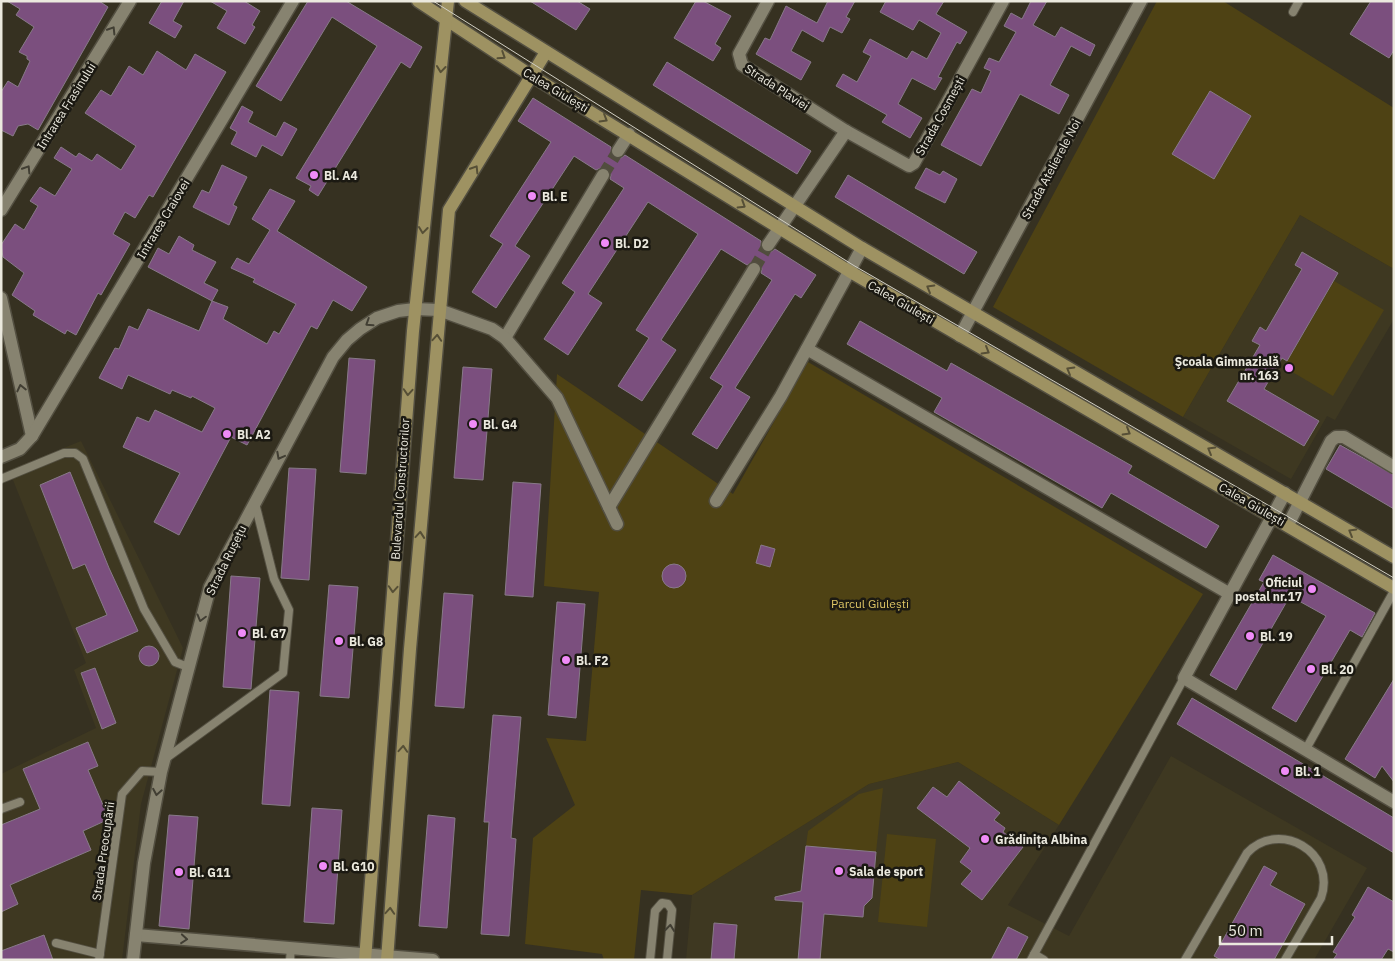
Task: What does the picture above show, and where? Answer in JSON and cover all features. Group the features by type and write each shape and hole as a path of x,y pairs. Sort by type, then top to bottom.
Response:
{"main road":[{"name":"Calea Giulești","path":"418,1 532,76 849,271 1273,516 1394,589"},
{"name":"Bulevardul Constructorilor","path":"365,957 415,309 448,1"},
{"name":"Calea Giulești","path":"465,1 862,248 1394,557"},
{"name":"Bulevardul Constructorilor","path":"387,958 410,649 439,310 450,210 546,52"},
{"path":"426,208 450,210"},
{"path":"388,647 410,649"}],"street":[{"name":"Intrarea Frasinului","path":"1,210 130,1"},
{"name":"Intrarea Craiovei","path":"1,457 20,449 32,436 293,1"},
{"name":"Strada Plaviei","path":"768,1 739,54 742,65 846,131"},
{"name":"Strada Cosmești","path":"846,131 903,164 909,166 914,163 1003,1"},
{"name":"Strada Atelierele Noi","path":"960,336 1141,1"},
{"path":"768,245 803,197 846,131"},
{"path":"618,151 629,134"},
{"path":"504,338 603,174"},
{"path":"716,501 807,349 862,248"},
{"path":"609,507 754,269"},
{"path":"1,298 32,436"},
{"name":"Strada Rușețu","path":"133,960 144,863 161,772 210,588 333,357 346,340 377,318 398,311 415,309 439,310 492,329 504,338 557,398 617,524"},
{"path":"807,349 1230,594"},
{"path":"1288,525 1331,441 1336,437 1344,437 1394,467"},
{"path":"1284,493 1184,678 1394,802"},
{"path":"136,935 291,954 434,960"}],"lane":[{"path":"1292,12 1299,1"},
{"path":"1,479 64,453 75,453 83,459 144,609 175,662 188,667"},
{"path":"165,759 283,673 289,610 274,579 255,502"},
{"path":"1306,749 1394,589"},
{"path":"1044,960 1033,957 1184,678"},
{"name":"Strada Preocupării","path":"99,957 122,794 142,772 161,772"},
{"path":"1,809 20,802"},
{"path":"1186,960 1247,853 1255,844 1266,840 1278,839 1290,840 1313,854 1324,874 1325,887 1321,898 1285,960"},
{"path":"650,960 655,911 662,903 668,904 672,910 667,960"},
{"path":"56,943 99,957"}],"shaded area":[{"name":"Şcoala Gimnazială nr. 163","path":"1300,215 1394,269 1394,319 1335,420 1327,416 1291,479 1183,417"},
{"path":"81,441 183,648 141,804 122,960 1,960 1,774 96,728 74,670 86,663 9,470"},
{"path":"1171,756 1367,868 1314,960 686,960 692,895 869,784 958,762 1059,825 1008,905 1069,936"}],"green space":[{"path":"1157,1 1223,1 1394,108 1394,269 1300,215 1183,417 993,307"},
{"path":"1334,281 1384,310 1333,396 1284,367"},
{"name":"Parcul Giulești","path":"808,362 1203,594 1059,825 958,762 869,784 692,895 641,890 634,960 604,960 602,954 525,944 533,838 575,805 546,738 586,741 599,592 544,586 557,374 733,494"},
{"path":"883,788 876,852 806,846 808,831 859,794"},
{"path":"887,834 936,839 927,927 878,922"}],"building":[{"path":"7,1 99,1 108,7 38,130 28,124 18,126 13,136 1,130 1,92 8,81 18,87 30,61 27,59 27,56 19,52 34,27 16,15 20,9"},
{"path":"162,1 184,1 173,21 182,26 175,38 149,23"},
{"path":"210,1 244,1 260,11 252,25 255,27 245,44 217,28 227,11"},
{"path":"308,1 346,1 422,47 410,68 401,62 318,196 309,190 311,186 296,178 377,46 332,17 281,101 256,86"},
{"path":"530,1 577,1 590,9 576,30"},
{"path":"696,1 703,1 731,16 715,44 721,48 713,61 674,38"},
{"path":"828,1 855,1 846,17 850,19 842,33 830,27 823,42 802,30 791,51 811,62 801,80 756,54 765,38 770,40 786,6 817,23"},
{"path":"886,1 944,1 936,14 967,32 960,44 957,42 938,77 942,78 935,90 912,78 898,104 922,118 910,138 882,122 887,115 836,86 843,74 857,82 871,56 863,52 870,39 907,59 912,51 927,59 941,33 919,20 913,30 880,12"},
{"path":"1031,1 1047,1 1033,25 1055,37 1061,27 1095,45 1090,56 1071,46 1050,85 1069,95 1059,114 1020,94 981,166 941,145 972,89 981,93 991,71 984,68 989,58 999,62 1016,32 1004,26 1011,13 1022,19"},
{"path":"1371,1 1394,1 1394,50 1389,58 1350,34"},
{"path":"157,51 186,70 195,54 226,72 153,197 149,195 135,218 125,212 113,234 130,244 101,295 98,293 76,335 67,330 65,334 33,315 35,311 12,295 24,273 3,257 1,245 15,224 24,230 38,206 30,201 40,187 55,196 72,169 54,158 61,147 76,157 79,153 92,161 97,154 121,170 136,146 85,113 101,90 111,96 129,66 143,75"},
{"path":"667,62 811,151 797,174 653,85"},
{"path":"1210,91 1251,116 1214,179 1172,154"},
{"path":"533,98 611,147 611,154 614,158 621,158 625,155 761,241 761,248 764,252 771,252 775,249 816,275 801,298 795,294 735,388 750,397 717,449 692,434 723,386 710,378 772,280 761,273 762,269 759,262 754,261 747,265 721,249 661,340 676,350 642,401 618,386 649,338 636,330 698,234 648,202 588,294 602,303 568,355 544,339 575,292 562,283 624,188 610,179 611,175 608,168 603,167 596,170 574,156 515,246 530,256 496,308 472,292 503,244 490,236 551,142 518,121"},
{"path":"242,106 253,112 248,122 276,137 284,122 297,129 282,156 262,145 256,157 231,144 237,132 230,128"},
{"path":"222,165 247,177 233,205 237,207 229,225 193,207 202,190 209,193"},
{"path":"926,168 940,175 943,171 957,179 945,203 915,188"},
{"path":"848,175 977,252 964,274 835,197"},
{"path":"270,189 295,201 277,231 367,287 352,311 333,300 317,329 311,326 247,445 231,437 179,535 154,522 180,473 123,447 137,417 149,422 155,410 202,432 215,408 192,396 191,398 172,390 170,394 128,375 122,389 99,378 115,348 119,349 129,326 138,330 148,309 199,331 212,301 228,307 223,319 267,344 274,331 279,334 296,304 253,282 255,279 231,268 237,258 249,264 270,230 252,219"},
{"path":"179,236 194,245 192,250 216,262 204,283 218,290 212,301 148,267 158,248 169,254"},
{"path":"1302,252 1338,273 1287,361 1282,358 1264,389 1319,421 1304,446 1227,401 1260,345 1252,341 1260,327 1266,331 1302,269 1295,265"},
{"path":"860,321 947,371 951,363 1132,466 1128,473 1219,526 1206,548 1111,493 1102,508 934,412 942,398 847,344"},
{"path":"349,358 375,360 366,474 340,472"},
{"name":"Bl. G4","path":"463,367 492,369 483,480 454,478"},
{"path":"1340,445 1394,475 1394,509 1326,469"},
{"path":"289,468 316,469 309,580 281,578"},
{"path":"70,472 109,568 138,631 87,653 76,628 107,615 85,564 73,569 40,485"},
{"path":"513,482 541,484 533,597 505,595"},
{"path":"761,545 775,549 770,567 756,563"},
{"path":"1273,555 1375,613 1362,637 1350,630 1296,722 1272,708 1326,616 1290,596 1236,690 1210,675 1264,582 1259,580"},
{"path":"674,564 679,565 685,571 685,581 679,587 674,588 669,587 663,581 662,576 663,571 669,565"},
{"name":"Bl. G7","path":"231,576 260,578 251,689 223,687"},
{"name":"Bl. G8","path":"329,585 358,587 349,698 320,696"},
{"path":"444,593 473,595 464,708 435,706"},
{"name":"Bl. F2","path":"557,602 585,604 576,718 548,715"},
{"path":"149,646 156,649 159,656 156,663 149,666 142,663 139,656 142,649"},
{"path":"95,668 116,723 102,729 81,673"},
{"path":"1394,679 1394,782 1382,766 1375,778 1345,759"},
{"path":"270,690 299,692 290,806 262,804"},
{"name":"Bl. 1","path":"1192,698 1394,818 1394,853 1177,724"},
{"path":"493,715 521,717 511,838 516,839 509,936 481,934 489,822 484,822"},
{"path":"88,742 98,766 88,770 109,819 83,831 91,850 10,885 18,904 1,912 1,825 40,809 23,769"},
{"name":"Grădinița Albina","path":"959,781 1000,813 994,820 1005,828 1003,832 1023,847 982,900 961,884 972,871 960,862 970,848 917,808 933,787 947,797"},
{"name":"Bl. G10","path":"312,808 342,810 334,924 304,922"},
{"name":"Bl. G11","path":"169,815 198,817 189,929 159,926"},
{"path":"428,815 455,818 447,928 419,926"},
{"name":"Sala de sport","path":"806,846 876,852 872,898 864,906 863,917 824,914 820,960 798,960 803,902 775,900 775,897 801,891"},
{"path":"1264,866 1277,873 1270,885 1305,904 1274,960 1221,960 1214,956"},
{"path":"1368,887 1394,902 1394,952 1388,949 1381,960 1333,960 1337,954 1333,952 1355,917 1352,915"},
{"path":"714,923 737,925 734,960 711,960"},
{"path":"1008,927 1028,937 1016,960 991,960"},
{"path":"44,935 53,960 1,960 1,951"}],"tunnel":[{"path":"603,175 618,151"},
{"path":"754,269 768,245"}],"tram line":[{"path":"433,1 853,265 1394,578"}],"place":[{"name":"Bl. A4","path":"314,175"},
{"name":"Bl. E","path":"532,196"},
{"name":"Bl. D2","path":"605,243"},
{"name":"Şcoala Gimnazială nr. 163","path":"1289,368"},
{"name":"Bl. G4","path":"473,424"},
{"name":"Bl. A2","path":"227,434"},
{"name":"Oficiul postal nr.17","path":"1312,589"},
{"name":"Bl. G7","path":"242,633"},
{"name":"Bl. 19","path":"1250,636"},
{"name":"Bl. G8","path":"339,641"},
{"name":"Bl. F2","path":"566,660"},
{"name":"Bl. 20","path":"1311,669"},
{"name":"Bl. 1","path":"1285,771"},
{"name":"Grădinița Albina","path":"985,839"},
{"name":"Bl. G10","path":"323,866"},
{"name":"Sala de sport","path":"839,871"},
{"name":"Bl. G11","path":"179,872"}]}
